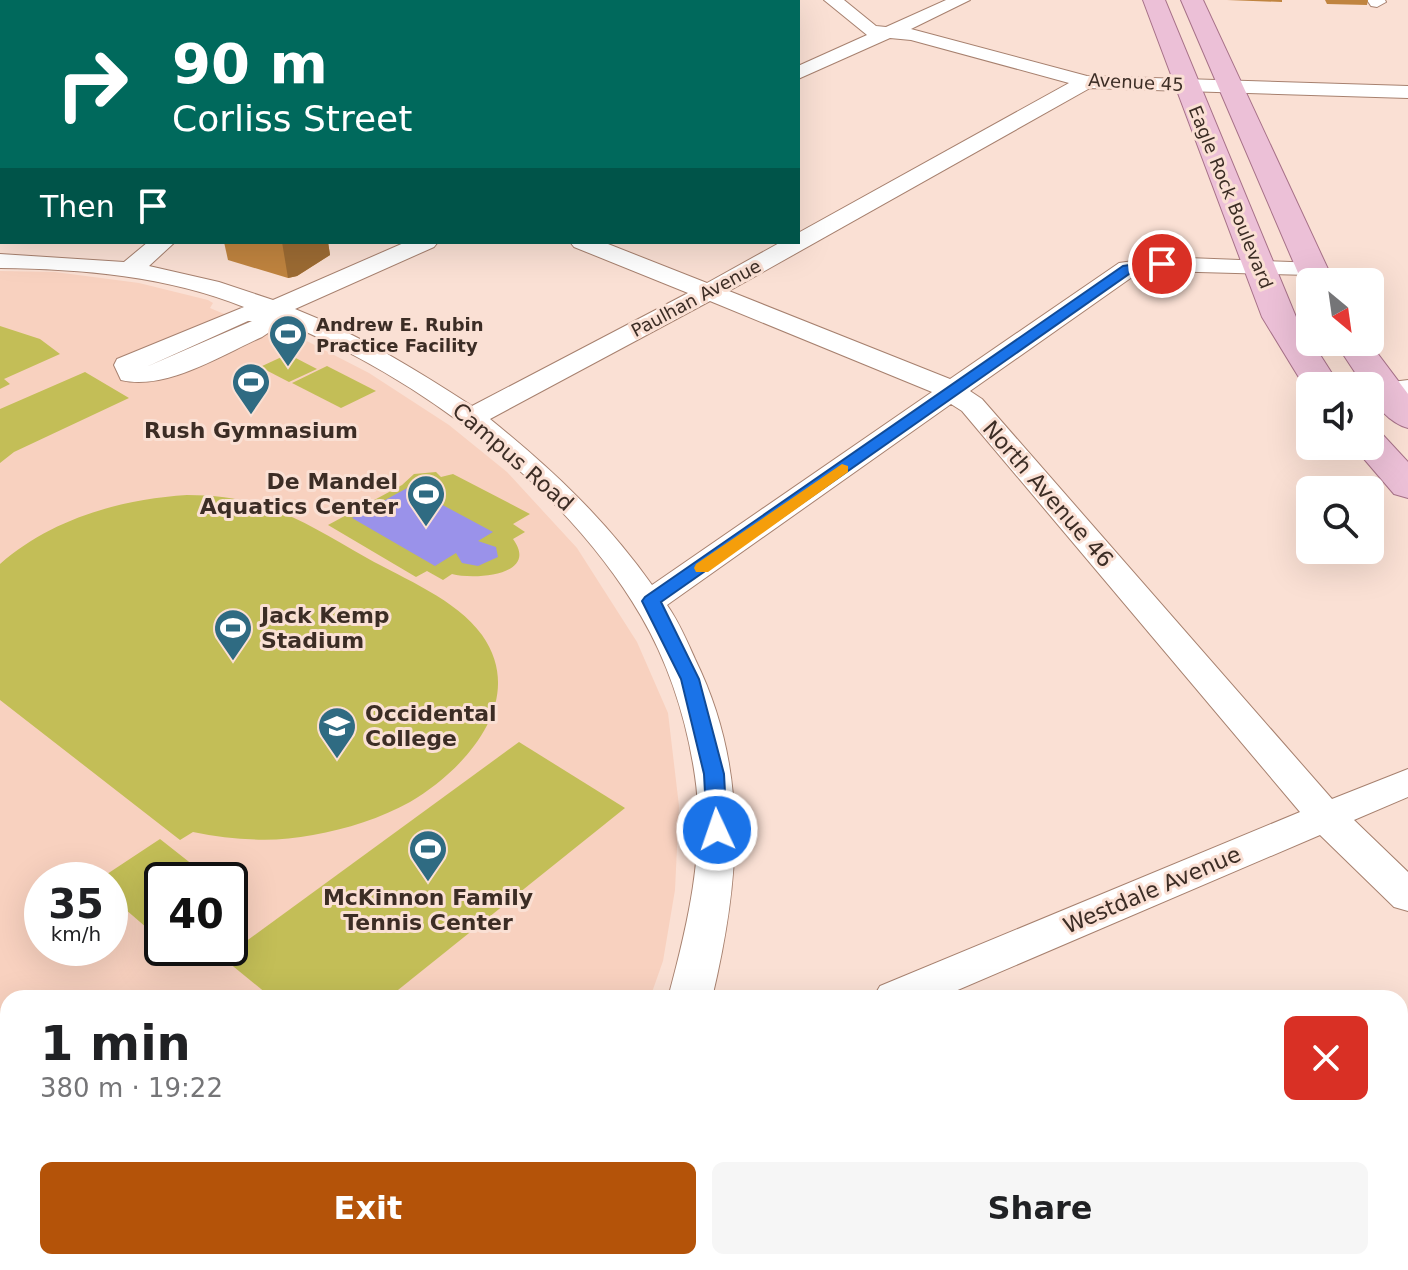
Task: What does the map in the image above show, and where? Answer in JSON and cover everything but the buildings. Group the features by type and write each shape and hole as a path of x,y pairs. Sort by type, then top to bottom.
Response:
{"main road":[{"name":"Eagle Rock Boulevard","path":"1154,0 1284,327 1313,372"},
{"name":"Eagle Rock Boulevard","path":"1192,0 1311,268"},
{"path":"1362,356 1408,417"},
{"path":"1384,459 1408,486"}],"street":[{"name":"Avenue 45","path":"833,0 865,29 912,35 1086,82 1408,92"},
{"path":"800,72 961,0"},
{"name":"Paulhan Avenue","path":"800,241 1086,82"},
{"path":"130,269 161,244"},
{"path":"274,309 421,244"},
{"name":"North Avenue 46","path":"587,244 934,381 972,405 1325,816 1408,896"},
{"name":"Paulhan Avenue","path":"472,417 795,244"},
{"name":"Campus Road","path":"0,261 82,263 130,269 197,284 274,309 387,363 472,417 545,478 651,601 690,679 714,774 717,830 714,888 692,990"},
{"path":"651,601 1128,268 1162,264 1259,267 1296,272"},
{"name":"Westdale Avenue","path":"960,988 1325,816 1408,782"}],"shaded area":[{"name":"Occidental College","path":"0,271 55,272 139,283 208,300 213,303 210,308 281,338 299,337 369,373 449,425 507,472 577,548 637,642 668,713 679,806 675,890 663,961 653,990 0,990"},
{"path":"0,326 40,339 60,354 4,379 10,384 0,389"},
{"name":"Andrew E. Rubin Practice Facility","path":"288,354 317,369 289,382 260,367"},
{"path":"327,366 376,391 341,408 292,383"},
{"path":"85,372 129,398 14,452 0,463 0,409"},
{"name":"De Mandel Aquatics Center","path":"436,472 441,477 453,474 530,514 513,524 525,532 513,539 519,551 518,561 511,568 488,575 452,574 443,580 427,571 416,577 328,525 402,485 414,474"},
{"path":"409,487 493,532 478,541 496,547 498,557 478,566 462,563 456,553 435,566 352,518"},
{"name":"Jack Kemp Stadium","path":"187,495 239,500 282,513 429,591 471,622 482,635 494,659 498,684 494,708 470,752 431,788 410,802 376,818 338,830 268,840 193,832 180,840 0,700 0,564 41,535 88,514 137,501"},
{"name":"McKinnon Family Tennis Center","path":"519,742 625,808 398,990 262,990 233,966 248,966 248,940"},
{"path":"160,839 189,862 144,862 144,925 128,912 128,862 125,862"}],"slow traffic":[{"path":"702,568 842,469"}],"place":[{"name":"Andrew E. Rubin Practice Facility","path":"288,368"},
{"name":"Rush Gymnasium","path":"251,416"},
{"name":"De Mandel Aquatics Center","path":"426,528"},
{"name":"Jack Kemp Stadium","path":"233,662"},
{"name":"Occidental College","path":"337,760"},
{"name":"McKinnon Family Tennis Center","path":"428,883"}],"route":[{"path":"717,830 714,774 690,679 651,601 694,574 1128,268 1162,264"}]}
